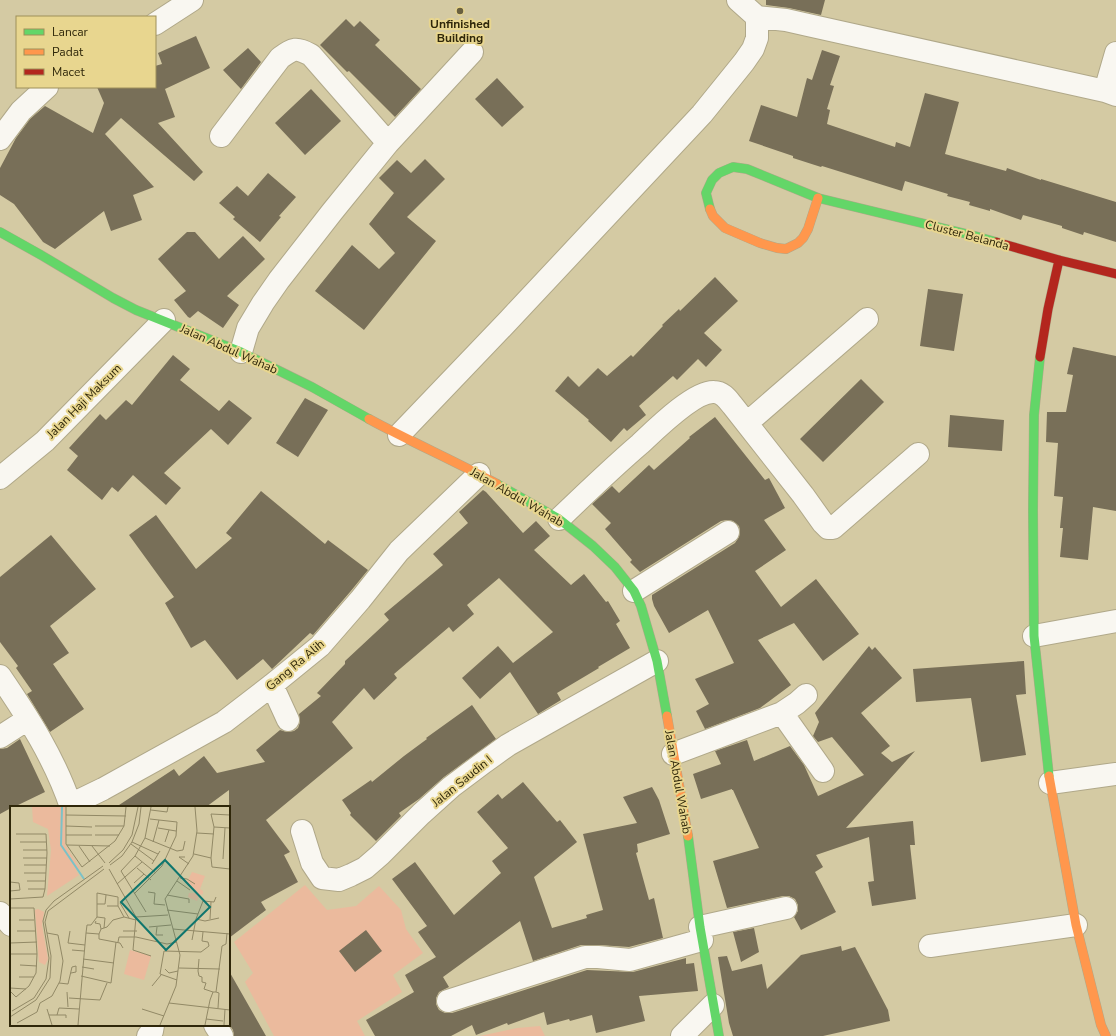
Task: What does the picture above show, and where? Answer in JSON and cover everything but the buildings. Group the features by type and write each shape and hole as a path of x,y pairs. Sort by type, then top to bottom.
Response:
{"street":[{"path":"156,23 192,0"},
{"path":"738,0 757,18 786,20 1110,93 1116,53"},
{"path":"399,435 702,114 754,49 757,38 757,18"},
{"path":"221,136 280,58 291,50 299,49 311,55 318,62 388,143"},
{"path":"241,352 248,328 279,280 388,143 472,52"},
{"path":"0,139 21,111 46,88"},
{"name":"Cluster Belanda","path":"818,198 808,229 803,238 798,243 786,249 760,243 725,228 713,216 709,207 706,193 712,180 719,173 733,166 747,169 818,198 975,236 1059,260 1116,274"},
{"name":"Jalan Abdul Wahab","path":"0,232 136,310 241,352 312,387 399,435 479,474 559,519 593,546 615,567 634,591 641,606 657,661 691,856 701,934 719,1036"},
{"path":"1059,260 1048,309 1038,369 1034,415 1034,636 1050,784 1076,925 1102,1026 1106,1036"},
{"path":"747,423 867,319"},
{"name":"Jalan Haji Maksum","path":"0,478 45,441 164,320"},
{"path":"559,519 605,475 676,412 695,398 707,393 718,392 724,396 747,423 828,528 833,528 918,454"},
{"name":"Gang Ra Alih","path":"70,806 104,789 224,722 272,685 320,646 356,605 399,551 479,474"},
{"path":"634,591 728,532"},
{"path":"1034,636 1116,621"},
{"name":"Jalan Saudin I","path":"302,830 312,863 322,878 339,880 351,875 365,868 380,855 421,814 451,787 508,745 657,661"},
{"path":"0,676 28,719 51,759 60,778 70,806"},
{"path":"272,685 288,720"},
{"path":"673,754 782,713 798,703 806,695"},
{"path":"782,713 823,771"},
{"path":"0,737 28,719"},
{"path":"1050,784 1116,774"},
{"path":"448,1001 585,957 630,960 701,934 786,908"},
{"path":"0,913 10,924"},
{"path":"930,946 1076,925"},
{"path":"682,1036 713,1005"},
{"path":"148,1036 152,1031 153,1026"},
{"path":"217,1026 222,1036"}],"shaded area":[{"path":"305,885 327,910 356,906 379,886 401,910 406,929 423,953 393,975 402,992 357,1021 365,1036 274,1036 245,982 253,973 234,942"},
{"path":"540,1026 545,1036 480,1036 517,1028"}],"traffic: fast":[{"path":"710,209 706,193 712,180 719,173 733,167 747,169 818,198 996,242"},
{"path":"0,232 136,310 241,352 312,387 369,419"},
{"path":"1040,357 1034,415 1034,636 1049,776"},
{"path":"497,484 559,519 593,546 615,567 634,591 641,606 657,661 667,716"},
{"path":"688,836 700,927 719,1036"}],"traffic: slow":[{"path":"710,209 713,216 725,228 760,243 786,249 798,243 803,238 808,229 818,198"},
{"path":"369,419 497,484"},
{"path":"667,716 688,836"},
{"path":"1049,776 1076,925 1101,1025 1106,1036"}],"traffic: jam":[{"path":"996,242 1116,274"},
{"path":"1040,357 1048,309 1059,260"}],"place":[{"name":"Unfinished Building","path":"460,11"}]}
